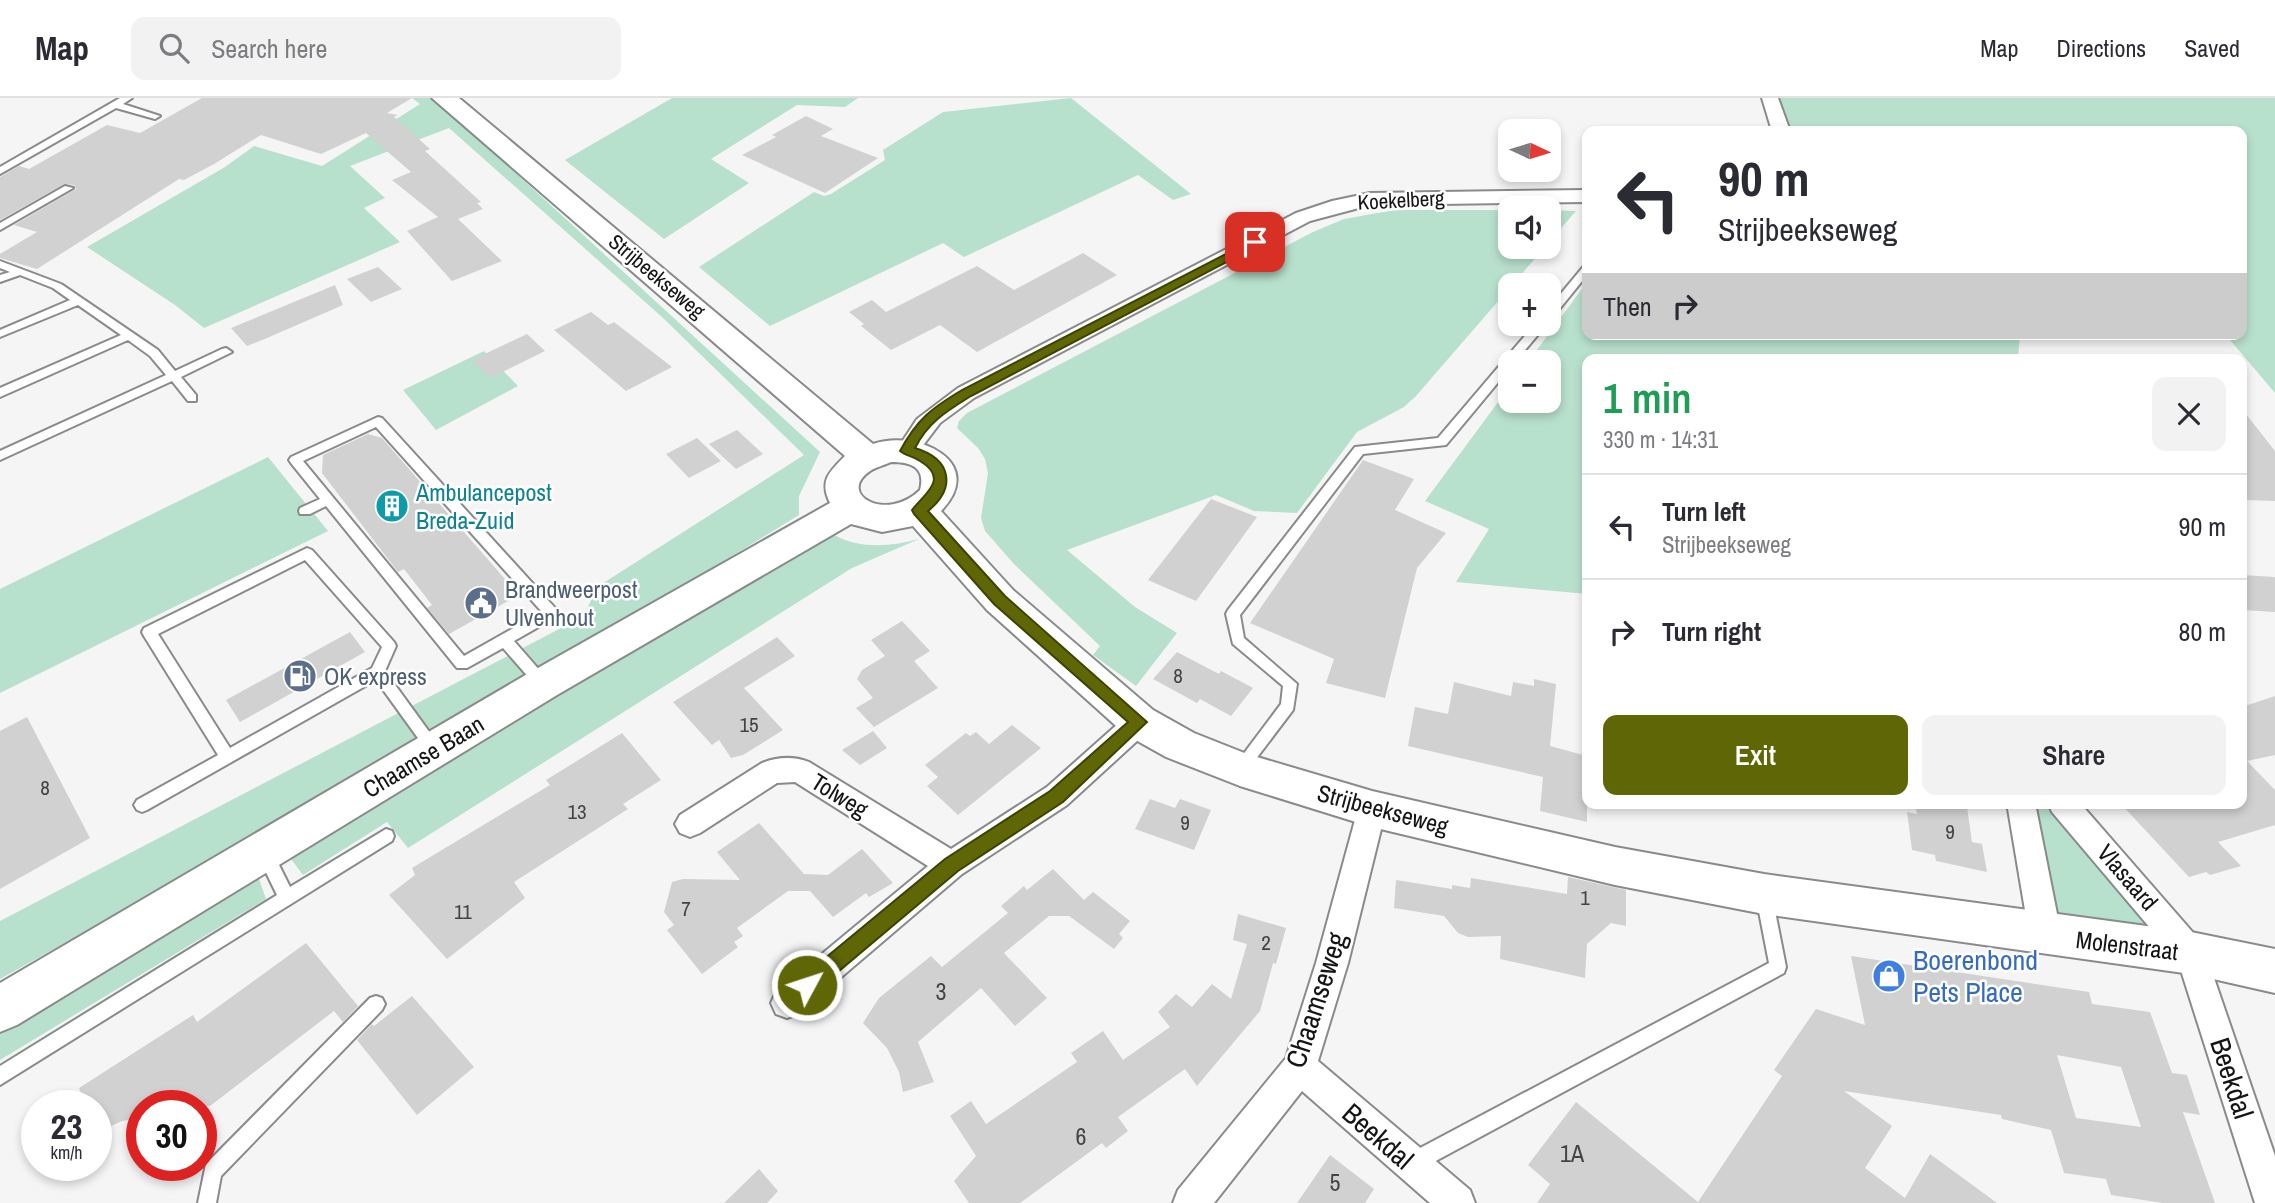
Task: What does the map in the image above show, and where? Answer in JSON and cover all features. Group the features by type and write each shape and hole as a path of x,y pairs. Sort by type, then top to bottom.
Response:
{"main road":[{"name":"Strijbeekseweg","path":"444,98 662,280 866,456"},
{"path":"887,451 907,451 923,456 934,464 940,475 940,488 932,500 919,510 902,517 882,519 864,516 850,508 842,498 844,475 866,456 887,451"},
{"name":"Chaamse Baan","path":"0,1009 543,684 850,508"},
{"name":"Strijbeekseweg","path":"919,510 1000,600 1139,722 1180,745 1240,769 1372,809 1615,866 1764,894 1937,920"},
{"name":"Molenstraat","path":"1937,920 2191,953 2275,971"}],"street":[{"path":"1770,98 1779,126"},
{"name":"Koekelberg","path":"907,451 916,432 934,412 966,393 1303,217 1339,205 1370,199 1582,196"},
{"path":"786,1003 951,865 1057,796 1139,722"},
{"name":"Tolweg","path":"690,824 772,771 799,770 951,865"},
{"name":"Chaamseweg","path":"1191,1203 1300,1067 1332,963 1372,809"},
{"path":"2022,809 2045,934"},
{"name":"Vlasaard","path":"2067,809 2191,953"},
{"name":"Beekdal","path":"2191,953 2273,1203"},
{"name":"Beekdal","path":"1300,1067 1457,1203"}],"lane":[{"path":"0,171 127,98"},
{"path":"116,105 156,116"},
{"path":"0,227 68,188"},
{"path":"0,264 57,286 154,353 192,398"},
{"path":"0,279 19,272"},
{"path":"1561,300 1582,275"},
{"path":"0,334 78,301"},
{"path":"0,393 128,335"},
{"path":"1240,769 1288,706 1290,684 1238,640 1233,614 1359,450 1442,442 1531,336"},
{"path":"0,456 226,352"},
{"path":"378,421 551,612 505,640 462,664 295,460 378,421"},
{"path":"305,511 328,500"},
{"path":"142,805 228,757 378,672 388,646 307,553 149,632 228,757"},
{"path":"505,640 543,684"},
{"path":"378,672 434,749"},
{"path":"0,1076 386,836"},
{"path":"263,850 287,898"},
{"path":"1411,1164 1778,967 1764,894"},
{"path":"207,1203 213,1171 376,1004"}],"green space":[{"path":"412,98 429,98 447,110 820,452 799,496 799,515 562,661 285,821 0,979 0,921 584,616 597,587 804,455 662,317 449,128 350,166 385,198 364,208 400,242 204,328 175,305 87,247 225,167 254,146 322,166 420,104"},
{"path":"672,98 858,98 845,107 797,105 711,159 749,183 664,239 565,160"},
{"path":"1071,98 1191,194 1173,200 1138,175 964,257 943,243 770,326 699,267 814,192 824,196 831,194 885,160 883,150 943,112"},
{"path":"1778,98 2275,98 2275,393 2247,360 2247,354 2242,354 2230,340 2247,340 2247,126 1787,126"},
{"path":"1395,210 1498,210 1498,259 1535,259 1522,273 1498,273 1498,301 1416,396 1404,407 1357,432 1297,513 1254,511 1216,495 1067,550 1135,607 1177,633 1136,686 1093,655 1100,646 1014,564 985,531 981,518 988,473 985,459 978,448 957,428 959,421 967,413 1313,232 1344,219"},
{"path":"1561,210 1576,211 1561,228"},
{"path":"1582,289 1582,340 2020,340 2018,354 1582,354 1582,594 1456,582 1489,529 1425,501 1498,402 1498,413 1561,413 1561,350 1537,350 1547,336 1561,336 1561,317"},
{"path":"484,351 518,386 436,430 403,390"},
{"path":"268,457 328,531 0,693 0,589"},
{"path":"834,535 865,545 898,544 919,539 852,568 408,848 387,822 303,875 288,855 517,717"},
{"path":"2034,809 2054,809 2169,941 2059,925"},
{"path":"257,873 266,899 0,1060 0,1029"}],"building":[{"path":"202,98 412,98 387,113 398,115 394,117 430,149 425,151 481,202 477,203 483,209 458,219 502,261 452,281 407,231 438,217 392,180 411,172 366,133 321,154 261,135 214,164 184,180 179,179 37,269 0,258 0,254 37,232 14,225 76,189 74,185 64,184 0,220 0,177 19,166 29,169 107,125 140,133"},
{"path":"806,116 833,129 821,136 878,158 825,193 742,155 776,137 772,135"},
{"path":"1083,253 1117,275 977,352 940,325 891,350 861,326 864,324 849,312 872,300 886,312 977,266 1014,290"},
{"path":"378,267 402,289 371,302 347,279"},
{"path":"335,285 343,305 267,338 247,346 231,328"},
{"path":"591,312 608,325 614,322 672,367 626,391 554,330"},
{"path":"527,334 545,351 490,378 472,360"},
{"path":"2247,415 2275,451 2275,501 2247,500"},
{"path":"737,430 763,454 736,469 709,444"},
{"path":"368,434 382,438 519,595 449,634 427,608 432,605 404,569 398,572 322,473 323,455"},
{"path":"697,438 721,461 689,478 666,454"},
{"path":"1363,460 1414,479 1395,510 1446,533 1417,568 1385,698 1326,683 1334,659 1250,623"},
{"path":"1211,499 1257,517 1196,601 1148,580"},
{"path":"2247,575 2275,577 2275,612 2247,610"},
{"path":"902,621 930,651 914,661 938,688 874,727 856,708 873,698 857,679 862,670 885,656 871,640"},
{"path":"350,632 365,652 240,722 226,700"},
{"path":"777,637 795,656 744,688 783,730 743,755 731,758 719,740 712,745 673,702"},
{"path":"1177,652 1253,688 1231,716 1200,699 1197,703 1153,679"},
{"path":"1534,679 1556,684 1550,746 1582,755 1582,809 1587,809 1587,822 1540,811 1543,777 1408,746 1415,707 1448,714 1454,682 1511,696 1513,682 1534,686"},
{"path":"2275,696 2275,755 2247,761 2247,705"},
{"path":"27,717 90,838 0,889 0,731"},
{"path":"1012,725 1041,748 958,815 927,786 938,777 925,765 966,733 970,736 976,732 989,744"},
{"path":"873,731 887,748 860,765 842,750"},
{"path":"622,733 661,780 623,804 628,809 514,882 525,898 447,959 389,895 415,875 412,868 550,785 546,780"},
{"path":"2247,761 2275,790 2275,825 2218,842 2241,866 2210,875 2206,872 2189,877 2126,809 2247,809"},
{"path":"1150,799 1175,808 1180,799 1211,810 1194,850 1135,829"},
{"path":"1916,809 1967,809 1972,842 1982,844 1987,872 1936,861 1935,855 1912,850 1907,812 1917,814"},
{"path":"759,823 804,874 828,875 862,849 893,883 869,897 866,893 833,917 810,891 788,891 737,928 743,936 734,942 738,947 702,974 667,930 674,925 664,912 672,882 683,879 740,880 717,852"},
{"path":"1053,869 1084,900 1093,892 1130,921 1119,934 1123,938 1114,949 1069,916 1049,916 1004,953 1047,998 1015,1026 981,988 918,1042 934,1082 903,1092 899,1072 887,1048 863,1023 879,998 931,956 942,967 1008,913 1001,906 1024,886 1027,890"},
{"path":"1568,877 1626,890 1626,926 1611,923 1587,944 1585,978 1500,959 1501,936 1468,937 1458,933 1444,916 1394,908 1396,880 1452,889 1452,885 1470,888 1471,878 1567,894"},
{"path":"1238,914 1286,928 1260,1011 1197,1086 1185,1069 1118,1117 1128,1131 1106,1148 1102,1143 1020,1203 969,1203 954,1181 976,1156 950,1116 971,1101 986,1124 1077,1062 1071,1053 1103,1031 1123,1060 1170,1027 1158,1012 1176,994 1192,1007 1212,984 1231,999 1247,944 1233,940"},
{"path":"306,943 358,1006 343,1022 334,1011 217,1101 217,1090 126,1090 126,1120 112,1126 112,1090 80,1090 79,1088 193,1015 197,1022"},
{"path":"1851,956 2089,992 2092,1004 2150,1012 2172,1073 2187,1075 2200,1115 2183,1112 2215,1203 2163,1203 2111,1195 2106,1179 2064,1173 2051,1130 2002,1119 2001,1115 1844,1091 1892,1126 1865,1168 1905,1198 1930,1154 1997,1203 1537,1203 1550,1184 1528,1165 1576,1102 1698,1202 1782,1076 1774,1070 1816,1009 1865,1025","holes":["2057,1055 2121,1067 2141,1127 2076,1118"]},
{"path":"412,996 474,1067 417,1115 357,1040 372,1024 374,1026"},
{"path":"1330,1155 1374,1189 1365,1203 1297,1203"},
{"path":"759,1169 778,1191 767,1203 724,1203"}],"place":[{"name":"Ambulancepost Breda-Zuid","path":"392,506"},
{"name":"Brandweerpost Ulvenhout","path":"481,603"},
{"name":"OK express","path":"300,676"},
{"name":"Boerenbond Pets Place","path":"1889,976"}],"route":[{"path":"807,985 951,865 1057,796 1139,722 1000,600 919,510 932,500 940,488 940,475 934,464 923,456 907,451 916,432 934,412 966,393 1255,242"}]}
